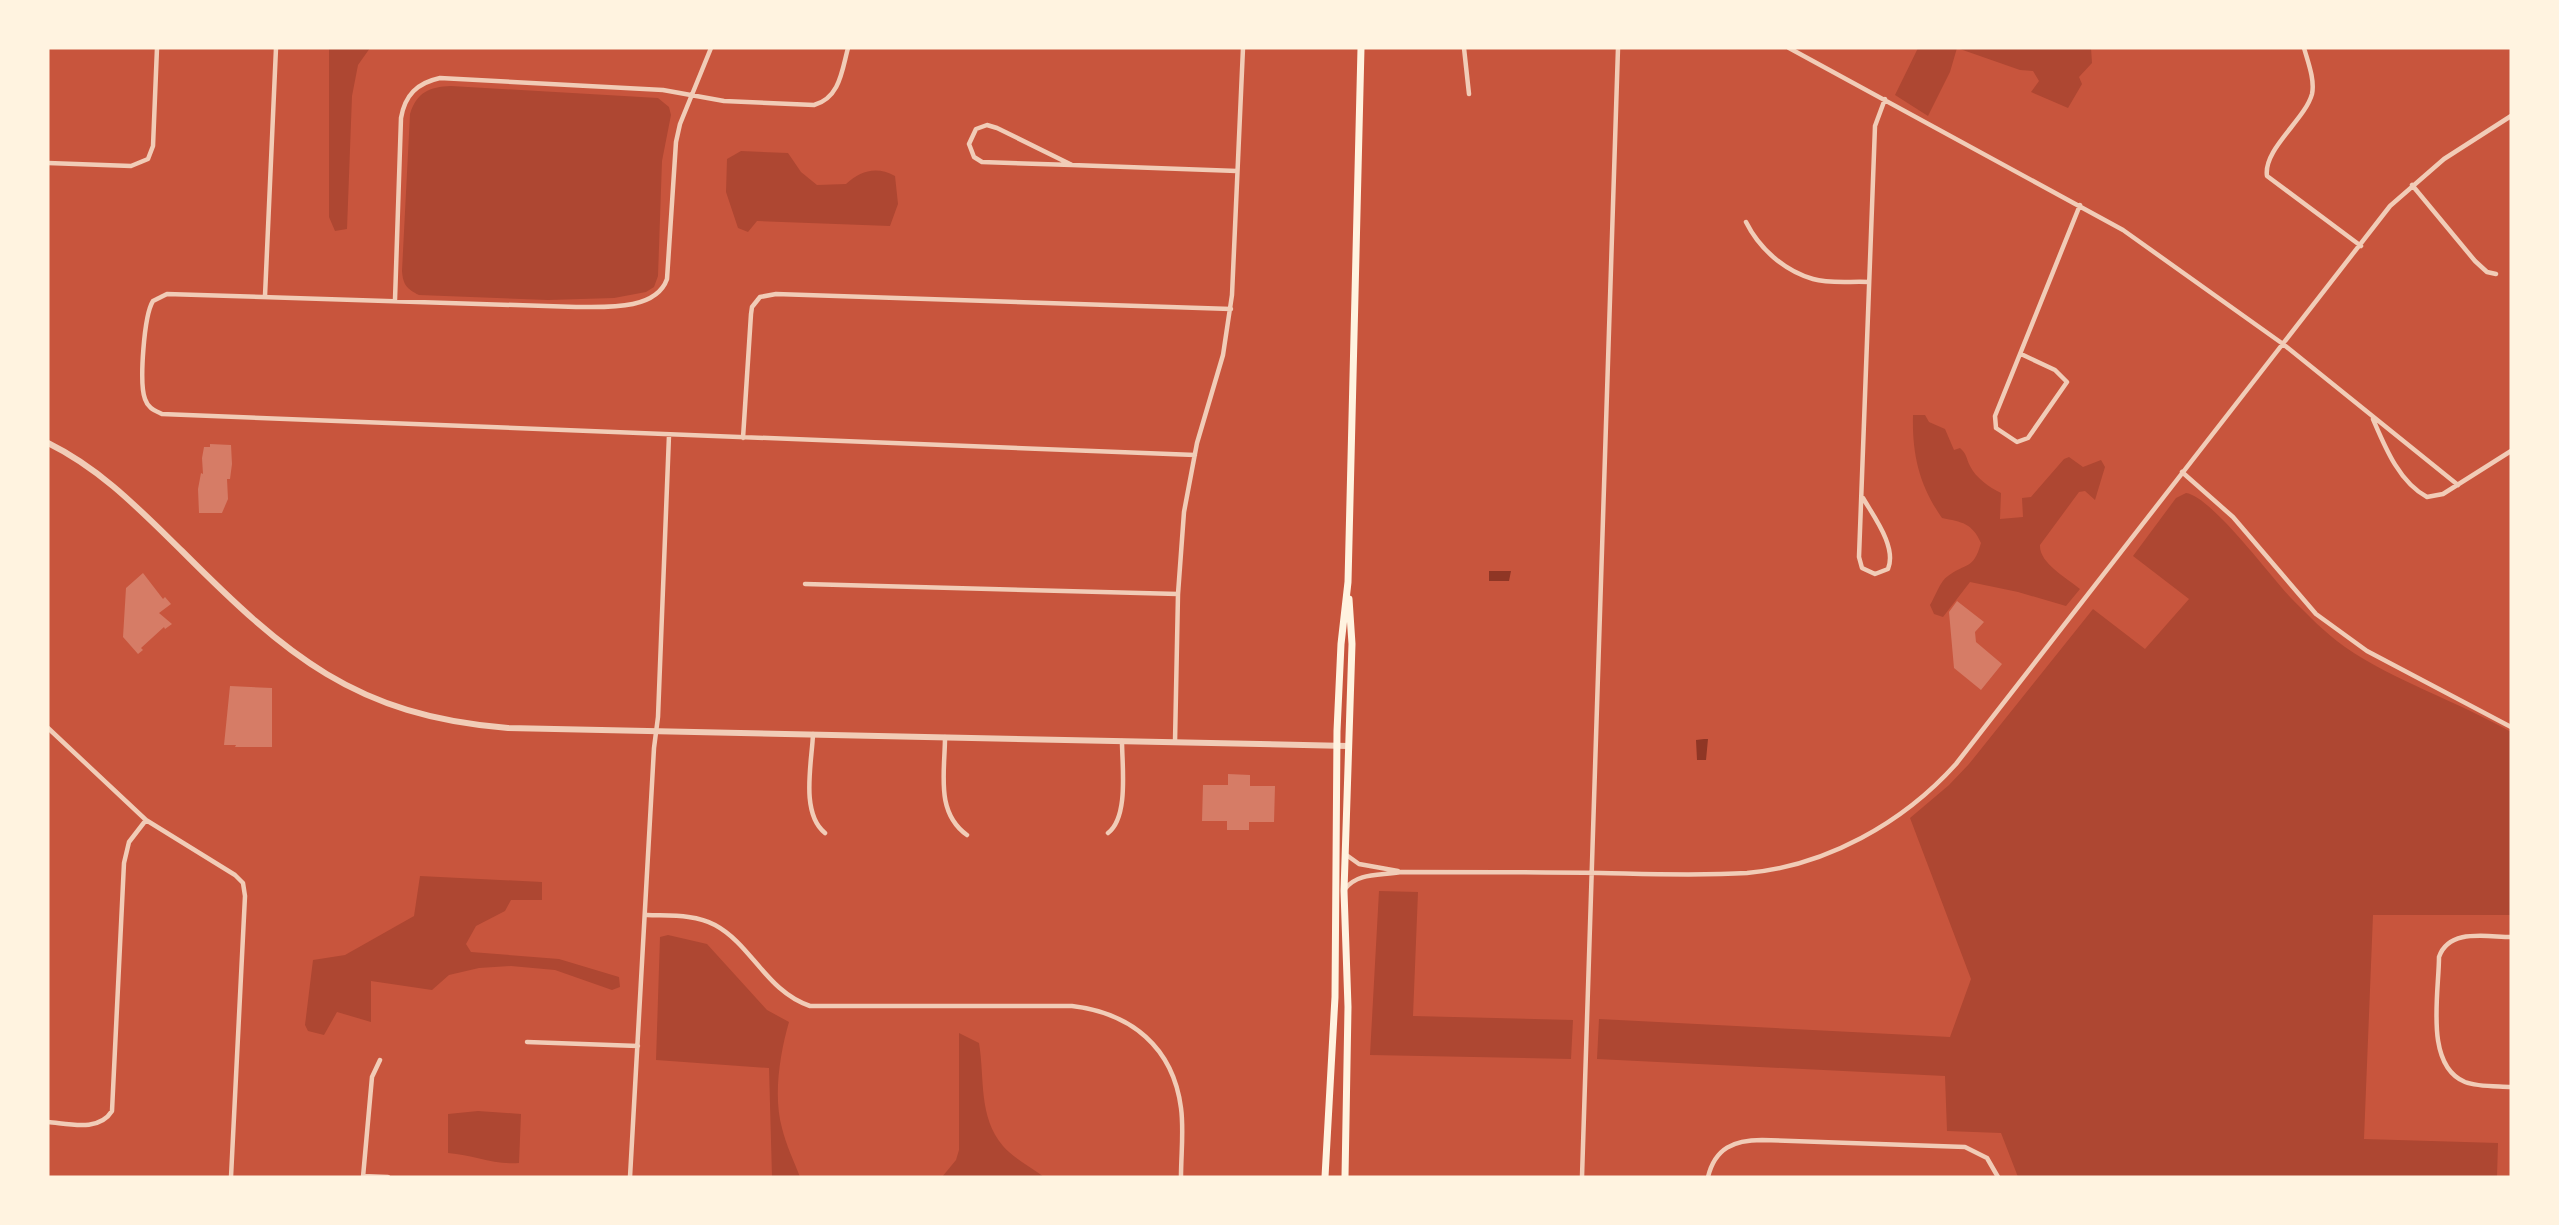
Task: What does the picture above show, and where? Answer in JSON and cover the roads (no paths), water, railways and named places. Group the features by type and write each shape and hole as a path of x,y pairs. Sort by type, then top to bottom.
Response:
{"main road":[{"path":"1325,1177 1335,997 1336,745 1341,644 1348,582 1361,48"},
{"path":"1346,1177 1348,1018 1344,891 1352,644 1348,582"}],"street":[{"path":"48,163 131,166 148,159 153,146 158,48"},
{"path":"266,296 276,48"},
{"path":"711,48 676,142 667,279 659,293 643,301 592,307 176,292 153,301 147,319 143,386 144,398 150,408 162,414 1195,455"},
{"path":"395,300 401,118 407,99 423,83 440,78 663,90 724,101 806,105 822,103 833,94 848,48"},
{"path":"1174,741 1178,594 1184,512 1195,455 1223,355 1231,309 1243,48"},
{"path":"1464,48 1469,94"},
{"path":"1582,1177 1618,48"},
{"path":"1789,48 2123,230 2283,344 2458,485"},
{"path":"2304,48 2311,78 2312,95 2271,158 2267,176 2361,246"},
{"path":"1863,498 1891,555 1888,569 1875,574 1866,572 1860,563 1875,126 1885,99"},
{"path":"1344,891 1356,879 1401,872 1748,872 1805,861 1828,853 1890,821 1923,797 1956,764 2390,206 2452,153 2511,116"},
{"path":"1072,165 992,126 976,129 970,138 972,153 982,162 1237,171"},
{"path":"2412,185 2475,261 2487,272 2496,274"},
{"path":"2021,354 2055,370 2067,382 2028,438 2017,441 2000,433 1995,422 2021,354 2080,205"},
{"path":"1746,222 1766,252 1803,275 1822,281 1869,282"},
{"path":"743,438 751,314 752,307 760,297 776,294 1231,309"},
{"path":"2372,417 2384,444 2412,488 2427,497 2434,497 2458,485 2511,451"},
{"path":"630,1177 656,731 669,435"},
{"path":"48,443 93,470 129,498 273,638 300,659 353,690 408,711 488,727 1348,746"},
{"path":"2182,472 2233,517 2316,614 2367,651 2511,727"},
{"path":"805,584 1178,594"},
{"path":"48,728 146,820 235,875 246,890 231,1177"},
{"path":"813,734 811,807 815,821 825,833"},
{"path":"945,738 945,805 953,822 967,835"},
{"path":"1108,833 1120,814 1122,741"},
{"path":"48,1122 97,1124 103,1122 112,1111 124,863 129,842 146,820"},
{"path":"1345,854 1359,864 1381,866 1401,872"},
{"path":"646,915 688,917 716,925 780,991 810,1006 1072,1006 1108,1012 1136,1028 1159,1051 1174,1079 1181,1107 1181,1177"},
{"path":"2511,937 2465,937 2447,943 2439,957 2439,1053 2448,1070 2466,1082 2511,1087"},
{"path":"527,1042 638,1046"},
{"path":"380,1060 372,1077 363,1177 388,1177"},
{"path":"1708,1177 1716,1155 1736,1142 1749,1140 1965,1147 1987,1158 1998,1177"}]}
